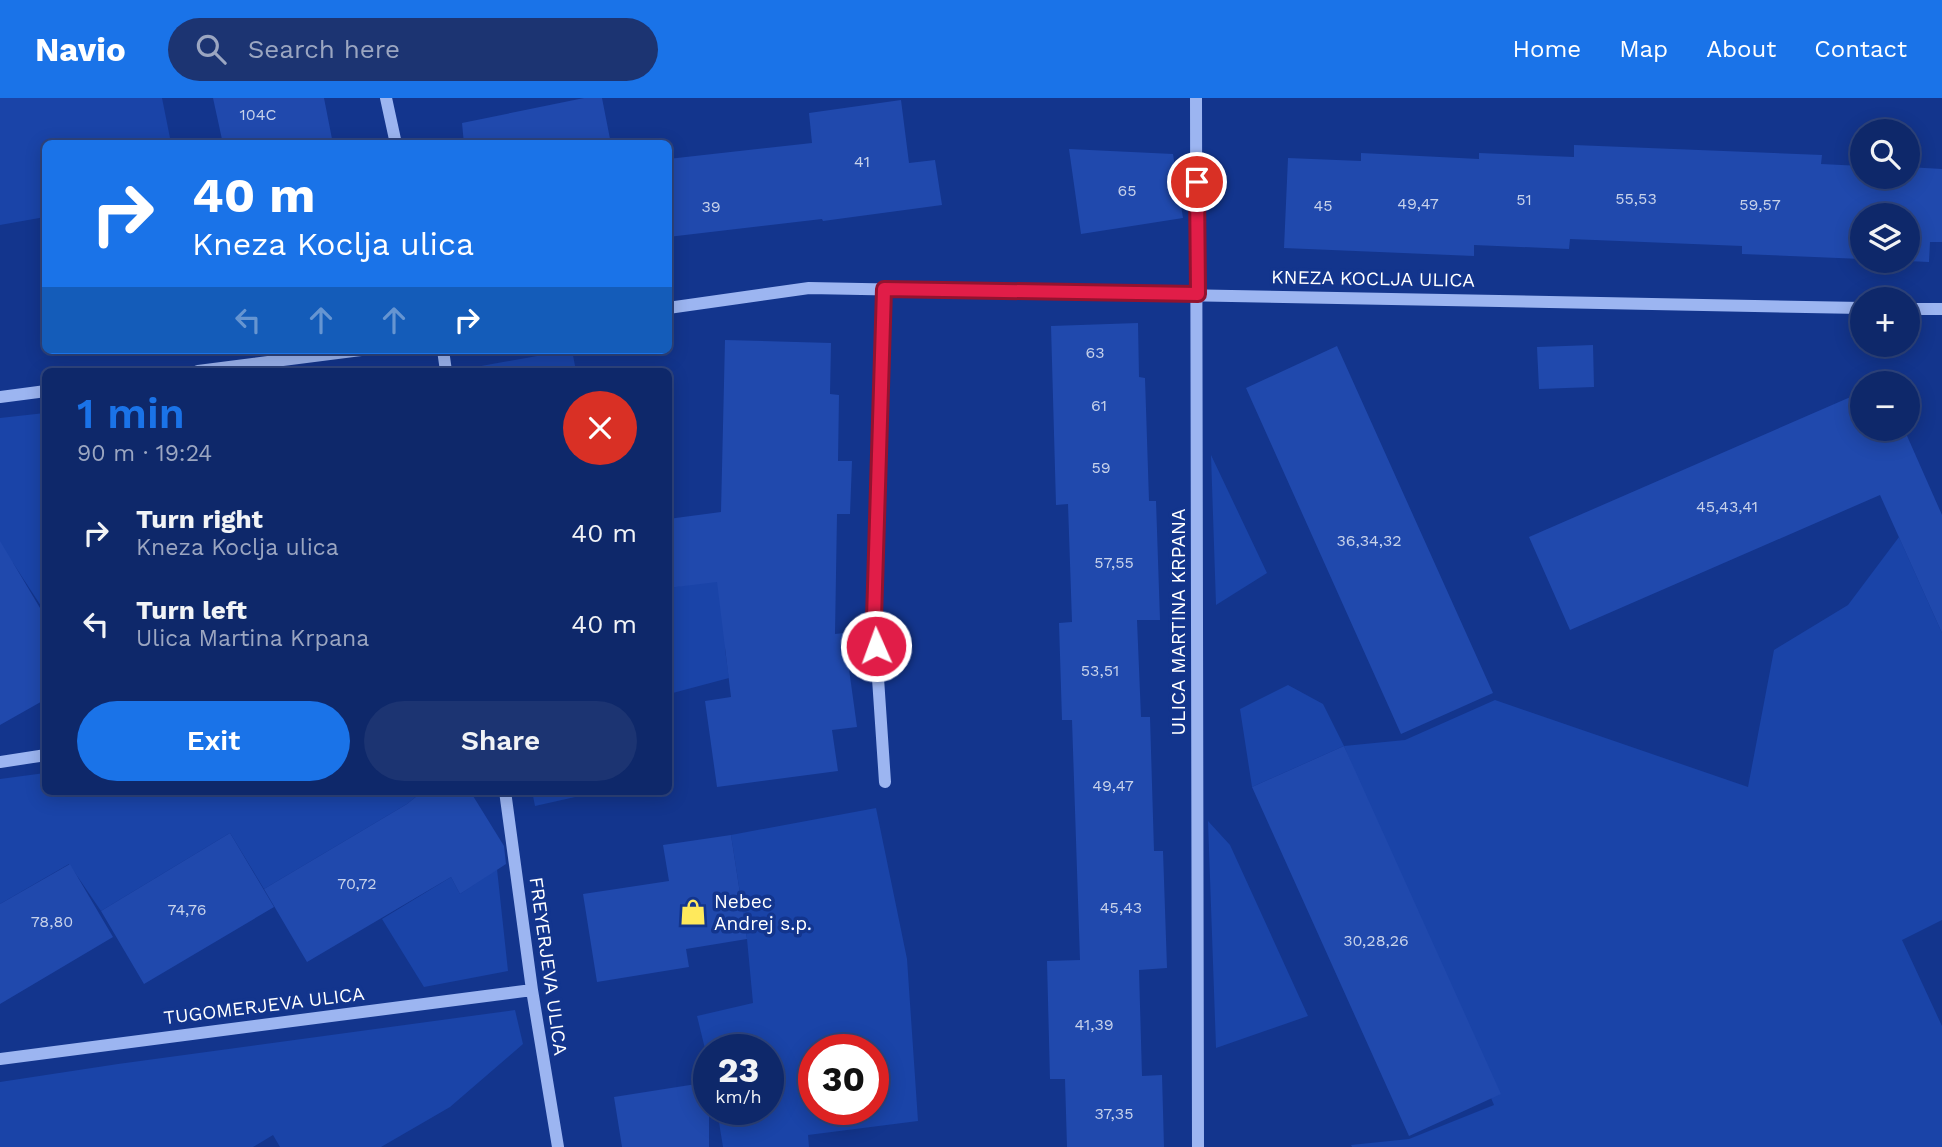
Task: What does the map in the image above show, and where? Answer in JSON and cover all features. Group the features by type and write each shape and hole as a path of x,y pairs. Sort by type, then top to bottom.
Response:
{"street":[{"path":"386,98 395,140"},
{"name":"ULICA MARTINA KRPANA","path":"1196,98 1198,1147"},
{"name":"KNEZA KOCLJA ULICA","path":"672,307 809,288 1850,308"},
{"path":"884,289 874,619 885,782"},
{"path":"1920,309 1942,310"},
{"path":"221,368 330,354"},
{"path":"0,397 42,392"},
{"path":"0,762 42,756"},
{"name":"FREYERJEVA ULICA","path":"506,795 532,990 558,1147"},
{"name":"TUGOMERJEVA ULICA","path":"0,1059 532,990"}],"shaded area":[{"path":"0,98 162,98 170,140 42,140 42,218 0,225"},
{"path":"548,354 573,354 575,368 470,368"},
{"path":"42,413 42,607 13,563 0,570 0,418"},
{"path":"1211,455 1267,573 1216,605"},
{"path":"1899,537 1942,633 1942,920 1902,940 1942,1026 1942,1147 1352,1147 1351,1145 1409,1139 1494,1105 1344,746 1405,740 1495,700 1748,787 1774,650 1848,605"},
{"path":"725,578 725,649 729,678 672,693 672,587"},
{"path":"1288,685 1323,704 1344,746 1252,787 1240,709"},
{"path":"42,773 42,795 418,795 264,889 230,833 101,911 69,864 0,904 0,779"},
{"path":"533,795 584,795 535,806"},
{"path":"876,808 907,959 918,1121 889,1125 889,1034 798,1034 798,1125 887,1125 808,1135 809,1147 723,1147 719,1125 784,1125 784,1034 701,1034 697,1016 753,1003 747,939 731,835"},
{"path":"1208,821 1230,845 1308,1016 1216,1048"},
{"path":"497,869 508,971 424,987 382,919 451,877 460,894"},
{"path":"515,1010 523,1044 450,1107 381,1147 280,1147 273,1135 253,1147 0,1147 0,1082"}],"building":[{"path":"213,98 324,98 332,140 222,140"},
{"path":"584,98 602,98 610,140 464,140 462,123"},
{"path":"901,100 909,163 935,160 942,205 672,237 672,159 812,143 809,113"},
{"path":"1574,145 1822,155 1821,164 1850,165 1850,189 1920,189 1920,168 1942,169 1942,242 1930,242 1929,262 1920,262 1920,203 1850,203 1850,258 1742,254 1742,246 1570,239 1569,249 1474,245 1474,256 1284,248 1288,158 1361,161 1361,153 1479,159 1479,153 1574,157"},
{"path":"1069,149 1173,154 1183,218 1081,234"},
{"path":"1138,323 1139,377 1145,378 1149,501 1156,501 1160,620 1137,620 1141,717 1150,717 1154,851 1163,851 1167,968 1139,970 1142,1076 1162,1075 1164,1147 1067,1147 1065,1079 1050,1079 1047,961 1080,960 1072,720 1062,720 1059,623 1072,622 1068,504 1056,505 1051,326"},
{"path":"725,340 831,343 830,394 839,395 838,461 852,461 850,514 837,514 835,634 844,633 857,727 832,730 838,771 717,787 705,701 731,697 717,582 672,588 672,518 721,512"},
{"path":"1593,345 1594,387 1539,389 1537,347"},
{"path":"1337,346 1493,693 1401,734 1246,388"},
{"path":"1850,397 1850,441 1909,441 1942,515 1942,633 1880,495 1570,630 1529,537"},
{"path":"0,541 42,611 42,701 0,725"},
{"path":"1344,746 1501,1094 1409,1136 1252,787"},
{"path":"418,795 472,795 504,846 506,864 460,894 451,877 307,962 264,889"},
{"path":"230,833 274,907 144,984 101,911"},
{"path":"731,835 747,939 686,949 689,967 597,982 583,894 669,881 663,845"},
{"path":"70,864 113,937 0,1004 0,904"},
{"path":"693,1085 693,1125 709,1125 709,1147 622,1147 614,1097"}],"place":[{"name":"Nebec Andrej s.p.","path":"693,912"}],"route":[{"path":"876,646 874,619 884,289 1198,294 1197,182"}]}
